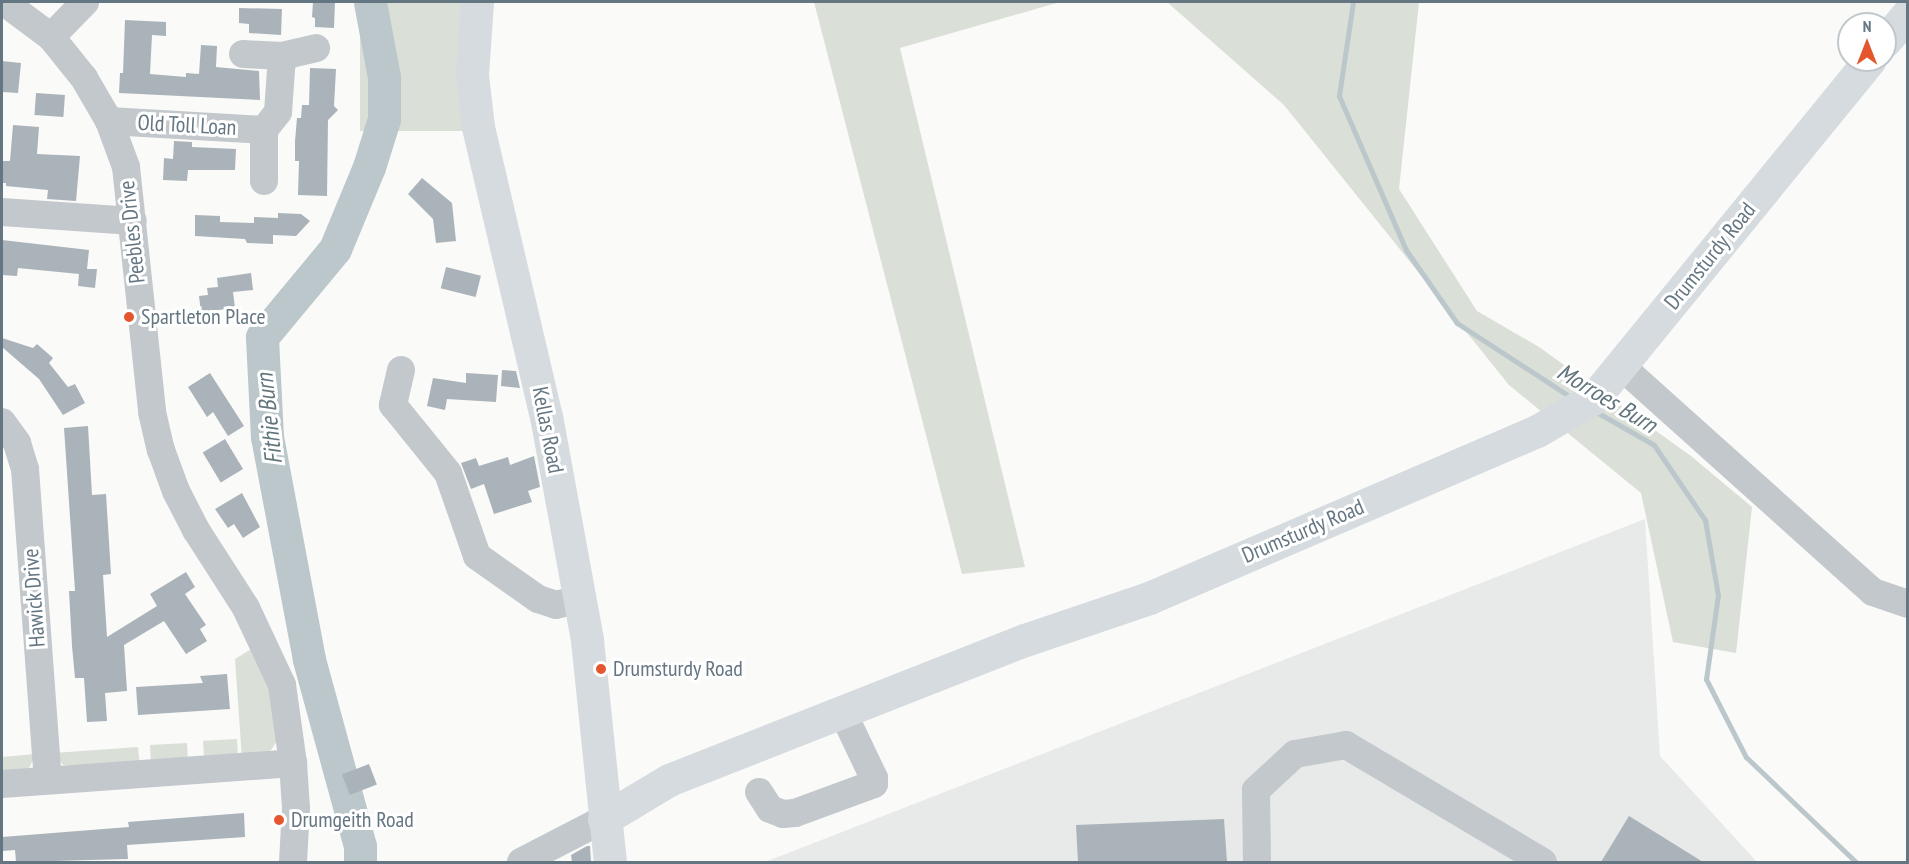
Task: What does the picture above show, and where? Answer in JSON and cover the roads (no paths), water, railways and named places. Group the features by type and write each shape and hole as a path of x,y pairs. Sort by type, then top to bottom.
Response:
{"main road":[{"name":"Kellas Road","path":"477,2 472,75 478,127 546,416 587,640 610,862"},
{"path":"1897,27 1908,14"},
{"name":"Drumsturdy Road","path":"604,819 669,780 1025,640 1149,598 1537,431 1582,404 1621,366 1860,72"}],"street":[{"name":"Peebles Drive","path":"4,2 51,37 84,78 109,121 126,167 152,412 161,450 176,491 196,530 262,639 282,685 293,763"},
{"path":"51,37 85,2"},
{"path":"243,54 282,56 316,48"},
{"name":"Old Toll Loan","path":"264,181 264,130 278,112 282,56"},
{"name":"Old Toll Loan","path":"109,121 264,130"},
{"path":"2,212 133,220"},
{"path":"1621,366 1873,592 1908,604"},
{"path":"401,370 393,405 448,473 477,556 538,599 556,605 579,599"},
{"name":"Hawick Drive","path":"2,422 17,443 26,469 48,780"},
{"path":"759,792 770,809 783,814 795,813 874,783 874,778 843,712"},
{"path":"1257,862 1257,790 1295,754 1346,745 1543,862"},
{"path":"2,784 293,763 296,808 293,862"},
{"path":"520,862 604,819"}],"waterway":[{"name":"Fithie Burn","path":"360,862 360,846 309,659 267,437 262,337 335,249 369,167 384,119 384,77 370,2"},
{"name":"Morroes Burn","path":"1353,2 1339,96 1406,250 1457,323 1572,398"},
{"name":"Morroes Burn","path":"1593,410 1654,445 1705,520 1718,595 1706,679 1746,757 1856,862"}],"place":[{"name":"Spartleton Place","path":"129,317"},
{"name":"Drumsturdy Road","path":"601,669"},
{"name":"Drumgeith Road","path":"279,820"}]}
